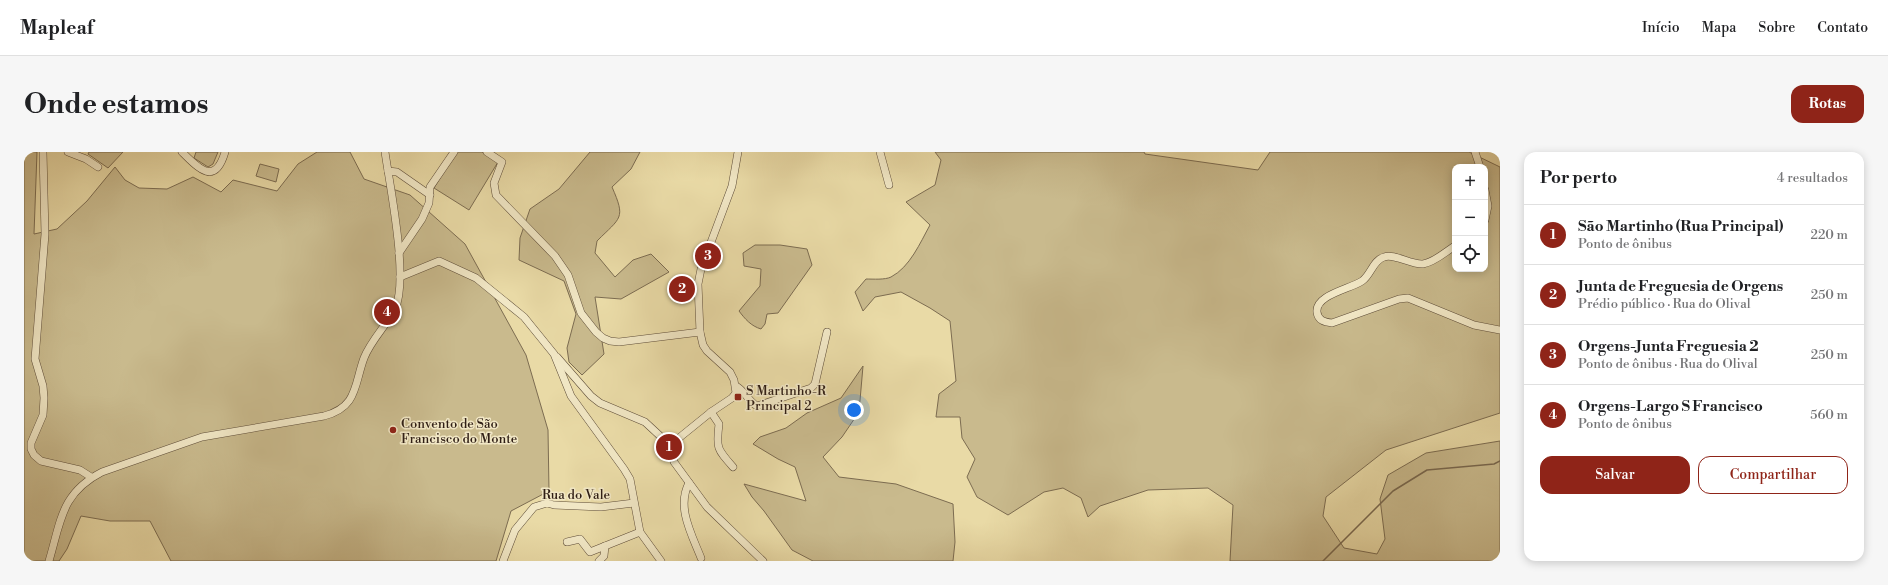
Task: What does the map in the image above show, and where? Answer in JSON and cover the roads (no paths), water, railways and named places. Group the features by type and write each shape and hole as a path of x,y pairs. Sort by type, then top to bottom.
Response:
{"street":[{"path":"44,152 45,234 35,359 43,386 44,398 43,415 31,443 31,448 34,455 41,461 80,470 91,478"},
{"path":"68,152 86,159 98,168"},
{"path":"182,152 199,169 204,171 214,171 222,164 225,152"},
{"path":"49,561 67,502 73,493 91,478 102,472 202,437 336,413 350,402 365,355 395,309 400,277 399,253 385,152"},
{"path":"399,253 422,219 429,203 430,187 454,152"},
{"path":"487,152 502,162 494,183 496,195 554,256 568,275 581,313 603,338 610,341 619,342 700,332"},
{"path":"738,152 732,186 718,221 698,282 700,332 703,345 707,351 730,372 736,386 736,393 732,398 710,412 674,442 672,453 674,462 707,507 762,561"},
{"path":"880,152 889,185"},
{"path":"1475,152 1479,164"},
{"path":"388,171 397,172 430,195"},
{"path":"1452,248 1434,260 1423,264 1410,263 1388,256 1383,257 1377,261 1364,280 1356,285 1324,298 1318,304 1316,310 1318,317 1323,322 1332,323 1399,299 1408,298 1474,325 1500,330"},
{"path":"400,277 439,261 476,278 524,317 591,396 600,403 632,415 645,422 672,447"},
{"path":"736,386 742,390 757,406 783,396 808,391 815,384 827,332"},
{"path":"554,354 571,396 593,424 630,479 640,532 661,561"},
{"path":"710,412 719,424 717,443 718,448 734,467"},
{"path":"689,483 682,506 701,558"},
{"name":"Rua do Vale","path":"503,561 515,530 538,505 547,503 554,505 600,507 634,504"},
{"path":"567,542 580,539 590,552 640,532"},
{"path":"599,561 604,556 605,546"}],"waterway":[{"path":"1323,561 1393,491 1427,470 1494,464 1500,461"}],"place":[{"name":"Orgens-Junta Freguesia 2","path":"708,256"},
{"name":"Junta de Freguesia de Orgens","path":"682,289"},
{"name":"Orgens-Largo S Francisco","path":"387,312"},
{"name":"S Martinho-R Principal 2","path":"738,397"},
{"name":"Convento de São Francisco do Monte","path":"393,430"},
{"name":"São Martinho (Rua Principal)","path":"669,447"}]}
